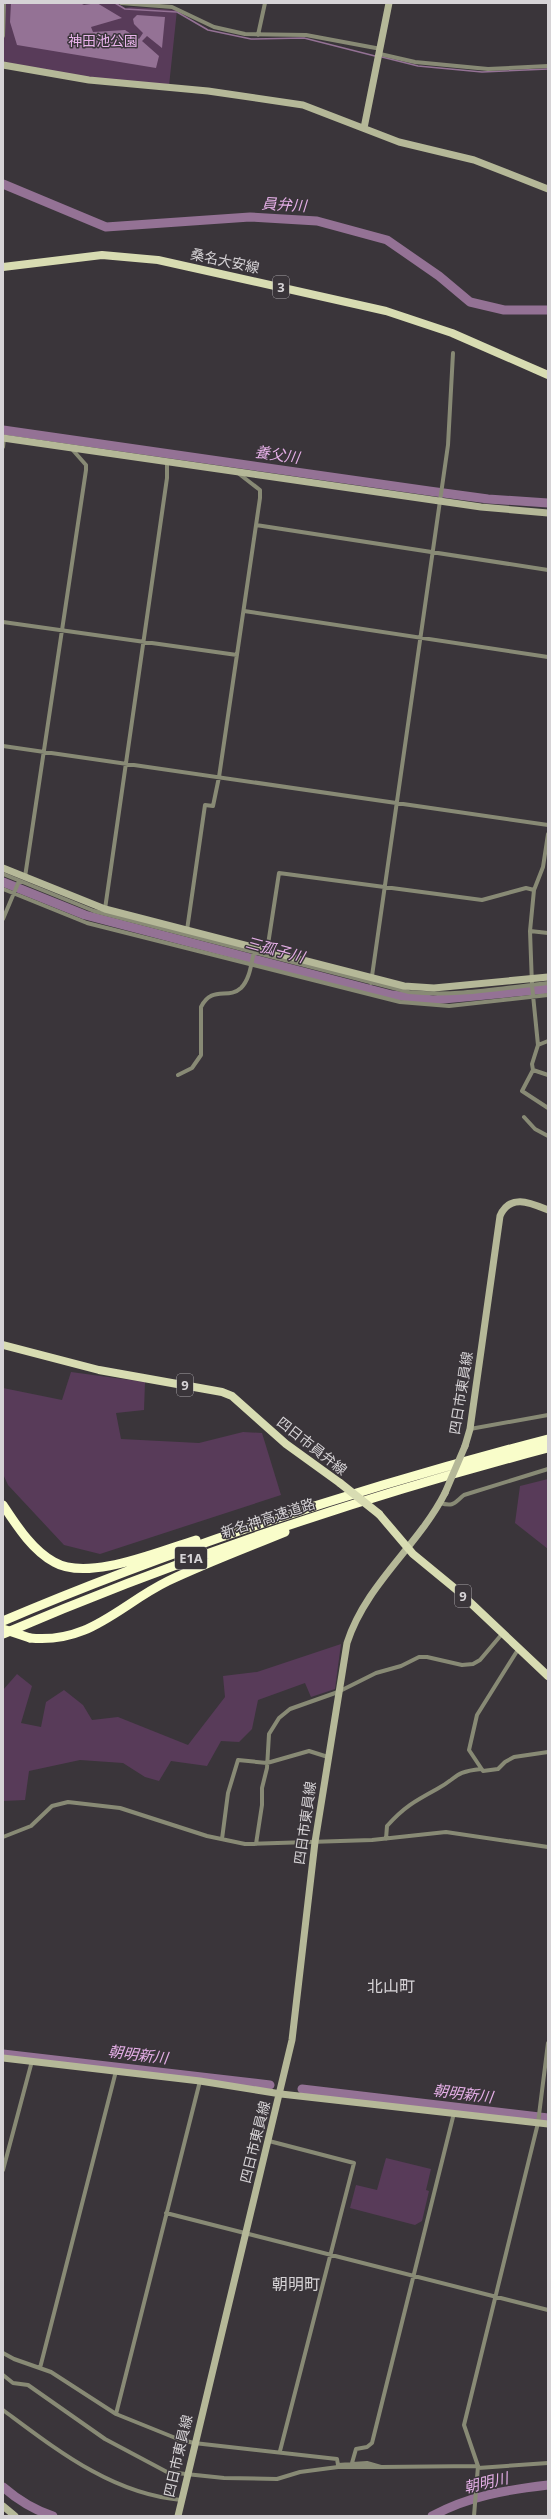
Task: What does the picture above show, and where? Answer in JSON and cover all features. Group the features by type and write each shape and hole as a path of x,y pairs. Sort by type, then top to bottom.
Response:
{"highway":[{"name":"新名神高速道路","path":"3,1621 182,1551 330,1501 548,1439"},
{"name":"新名神高速道路","path":"3,1634 186,1560 384,1495 548,1448"},
{"path":"3,1629 30,1638 55,1638 80,1633 92,1628 143,1594 169,1581 289,1530 384,1495"},
{"path":"3,1505 30,1541 46,1557 63,1567 84,1570 107,1566 330,1501"}],"main road":[{"name":"桑名大安線","path":"3,267 102,256 127,256 158,260 386,311 452,333 548,375"},
{"name":"四日市員弁線","path":"3,1345 98,1370 222,1392 232,1396 286,1444 340,1483 379,1514 408,1547 548,1676"}],"street":[{"path":"3,36 4,3"},
{"path":"121,3 172,7 214,27 258,35 306,35 380,51 415,62 488,69 548,66"},
{"path":"258,35 265,3"},
{"path":"364,128 389,3"},
{"path":"3,65 90,80 208,91 303,105 399,142 474,160 548,189"},
{"path":"371,980 386,887 443,486 448,445 453,353"},
{"path":"3,448 4,438 441,499 481,507 548,513"},
{"path":"3,919 13,894 23,881 86,470 86,465 70,447"},
{"path":"106,909 167,478 167,461"},
{"path":"188,930 205,805 214,806 219,777 244,611 260,490 234,470"},
{"path":"256,525 548,570"},
{"path":"244,611 548,657"},
{"path":"3,622 237,655"},
{"path":"3,746 398,802 548,825"},
{"path":"548,834 543,867 534,890 530,931 533,997 538,1045 532,1064 533,1070 522,1090 548,1108"},
{"path":"3,868 23,881 94,911 254,952 267,953"},
{"path":"267,953 279,873 482,900 526,888 534,890"},
{"path":"3,874 106,909 371,980 404,986 434,988 532,981 548,977"},
{"path":"3,889 87,923 368,995 429,1006 449,1006 548,995"},
{"path":"530,931 548,933"},
{"path":"178,1075 192,1068 201,1055 201,1007 204,1000 216,993 237,991 246,980 254,952"},
{"path":"532,981 548,983"},
{"path":"538,1045 548,1041"},
{"path":"533,1070 548,1075"},
{"path":"524,1118 535,1130 548,1136"},
{"name":"四日市東員線","path":"178,2516 194,2444 281,2094 292,2040 315,1842 347,1643 358,1613 367,1598 408,1547 440,1503 465,1446 470,1429 500,1216 509,1204 516,1201 526,1201 548,1210"},
{"path":"470,1429 548,1415"},
{"path":"440,1503 452,1506 464,1495 548,1469"},
{"path":"256,1844 267,1763 269,1734 279,1718 297,1706 338,1692 376,1673 401,1666 419,1657 462,1665 473,1664 480,1660 502,1634"},
{"path":"481,1769 469,1750 477,1715 519,1648"},
{"path":"222,1840 228,1793 238,1760 267,1763 309,1751 328,1757"},
{"path":"386,1839 387,1826 404,1807 438,1789 461,1772 481,1769 492,1771 514,1757 548,1752"},
{"path":"3,1837 31,1826 52,1806 68,1802 120,1808 222,1840 256,1844 386,1839 446,1832 548,1847"},
{"path":"474,2516 478,2467 464,2425 538,2119 548,2043"},
{"path":"3,2058 200,2081 281,2094 454,2113 538,2119 548,2124"},
{"path":"3,2170 32,2061"},
{"path":"40,2368 116,2071"},
{"path":"116,2414 200,2081"},
{"path":"352,2463 356,2449 367,2447 372,2443 454,2113"},
{"path":"269,2141 354,2163 329,2255 280,2452"},
{"path":"166,2213 548,2310"},
{"path":"3,2353 14,2359 51,2372 116,2414 156,2432 194,2444 337,2459 338,2466"},
{"path":"3,2375 13,2383 28,2385 76,2419 130,2454 168,2472 187,2476 276,2479 300,2472 352,2463 373,2464 381,2468"},
{"path":"3,2410 48,2445 122,2486 150,2497 181,2501"},
{"path":"338,2466 381,2468 478,2467 548,2463"},
{"path":"3,2506 16,2516"}],"green space":[{"name":"神田池公園","path":"5,3 116,3 125,8 131,7 177,10 169,86 58,74 3,63"},
{"path":"71,1372 145,1382 144,1410 116,1413 121,1439 199,1443 243,1432 262,1433 281,1495 100,1554 64,1545 8,1485 3,1474 3,1388 62,1400"},
{"path":"548,1479 548,1549 515,1523 520,1486"},
{"path":"341,1644 335,1689 311,1697 305,1683 258,1700 252,1729 239,1742 221,1741 207,1766 171,1761 159,1781 145,1777 123,1763 80,1760 29,1771 25,1800 3,1801 3,1690 17,1674 32,1686 21,1723 41,1727 46,1702 64,1690 83,1705 92,1720 118,1717 188,1745 225,1697 223,1676 257,1672"},
{"path":"386,2158 431,2169 426,2190 429,2191 422,2221 415,2225 350,2208 356,2185 377,2190"}],"shaded area":[{"path":"11,3 80,3 84,5 97,3 122,18 91,27 93,32 125,30 139,39 143,33 134,24 133,19 137,15 165,17 162,48 147,36 142,41 159,56 156,68 17,45 10,22"}],"waterway":[{"path":"115,3 125,9 177,12 208,30 251,39 304,38 375,56"},
{"path":"382,57 418,66 482,72 548,69"},
{"name":"員弁川","path":"3,184 106,227 250,217 317,221 387,240 439,276 470,302 504,310 548,310"},
{"name":"養父川","path":"3,430 488,499 548,503"},
{"name":"三孤子川","path":"3,882 85,915 392,995 433,1000 548,989"},
{"name":"朝明新川","path":"3,2054 270,2085"},
{"name":"朝明新川","path":"302,2089 548,2118"},
{"name":"朝明川","path":"432,2516 460,2503 488,2495 548,2485"},
{"name":"朝明川","path":"3,2487 26,2504 53,2516"}],"district":[{"name":"北山町","path":"391,1986"},
{"name":"朝明町","path":"296,2284"}]}
